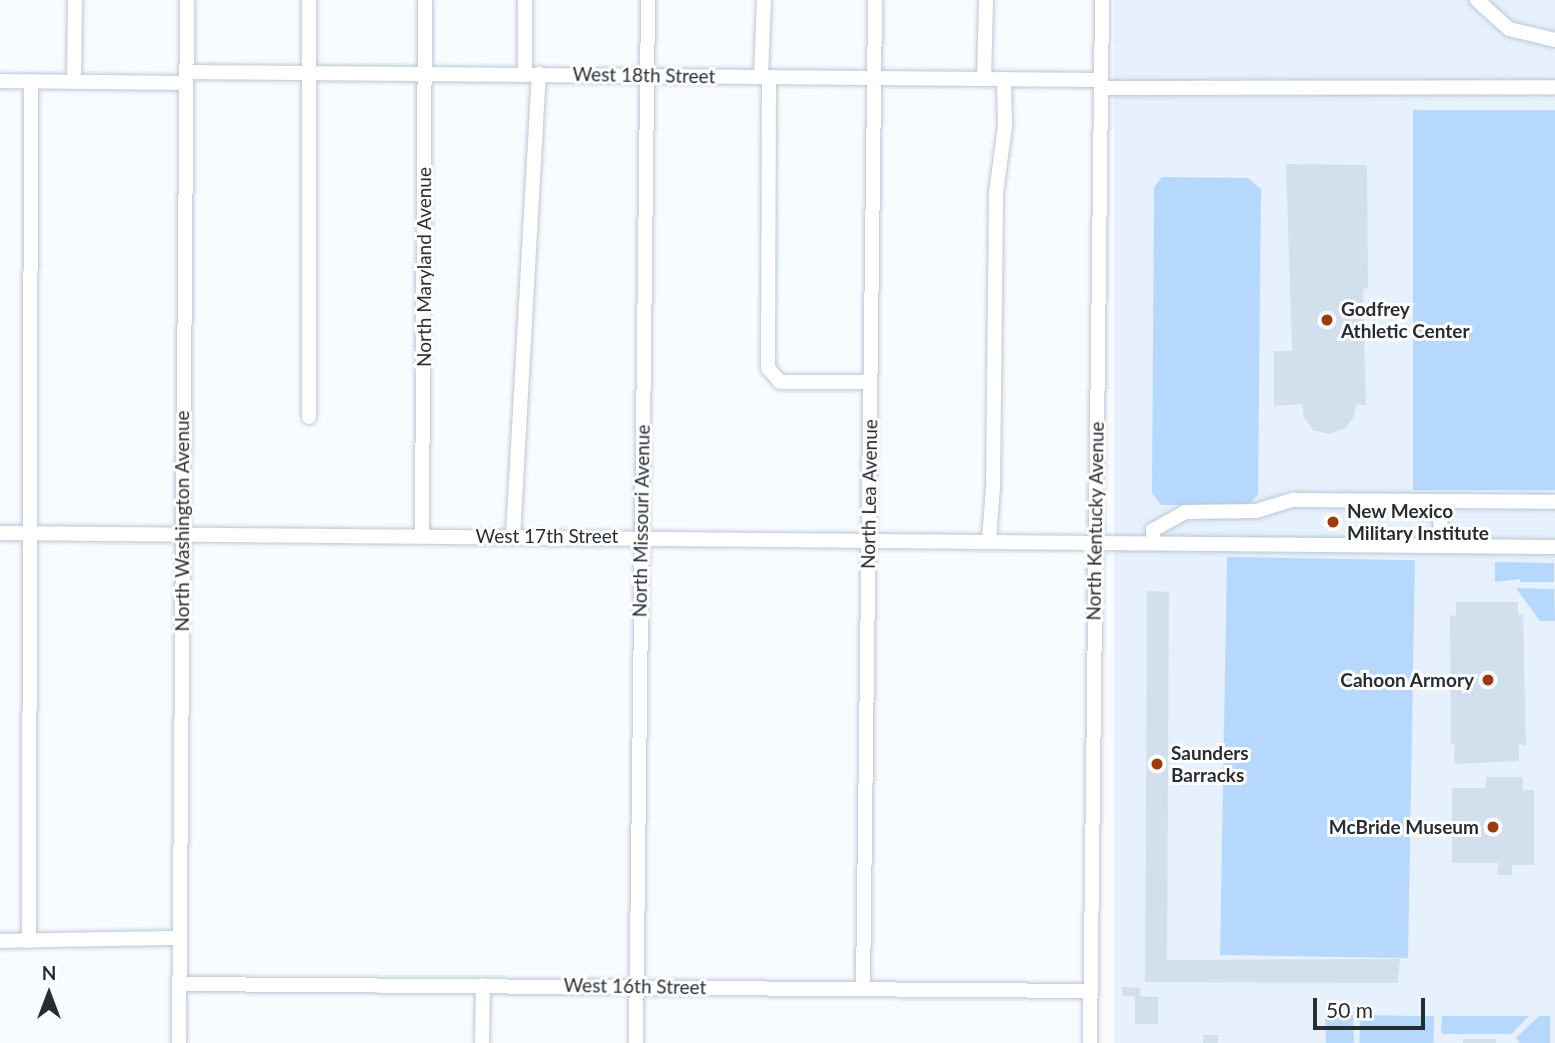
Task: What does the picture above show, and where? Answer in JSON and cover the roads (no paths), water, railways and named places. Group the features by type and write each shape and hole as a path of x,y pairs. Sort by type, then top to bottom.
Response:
{"street":[{"path":"74,82 75,0"},
{"name":"North Washington Avenue","path":"179,1043 187,0"},
{"path":"309,0 309,417"},
{"name":"North Maryland Avenue","path":"422,535 425,0"},
{"path":"513,536 532,74 525,0"},
{"name":"North Missouri Avenue","path":"636,1043 648,0"},
{"path":"764,0 768,368 780,382 870,382"},
{"name":"North Lea Avenue","path":"863,989 875,0"},
{"path":"984,79 986,0"},
{"name":"North Kentucky Avenue","path":"1090,1043 1102,0"},
{"path":"1477,0 1509,29 1555,40"},
{"name":"West 18th Street","path":"0,81 74,82 309,73 425,73 1555,88"},
{"path":"989,540 993,487 996,193 1005,126 1004,79"},
{"path":"29,941 32,81"},
{"path":"1153,541 1153,530 1185,512 1256,512 1293,500 1555,502"},
{"path":"1440,545 1441,501"},
{"name":"West 17th Street","path":"0,533 1153,541 1555,547"},
{"path":"0,941 179,938"},
{"name":"West 16th Street","path":"180,984 1089,991"},
{"path":"482,985 482,1043"}],"place":[{"name":"Godfrey Athletic Center","path":"1327,320"},
{"name":"New Mexico Military Institute","path":"1333,522"},
{"name":"Cahoon Armory","path":"1488,680"},
{"name":"Saunders Barracks","path":"1157,764"},
{"name":"McBride Museum","path":"1493,827"}]}
